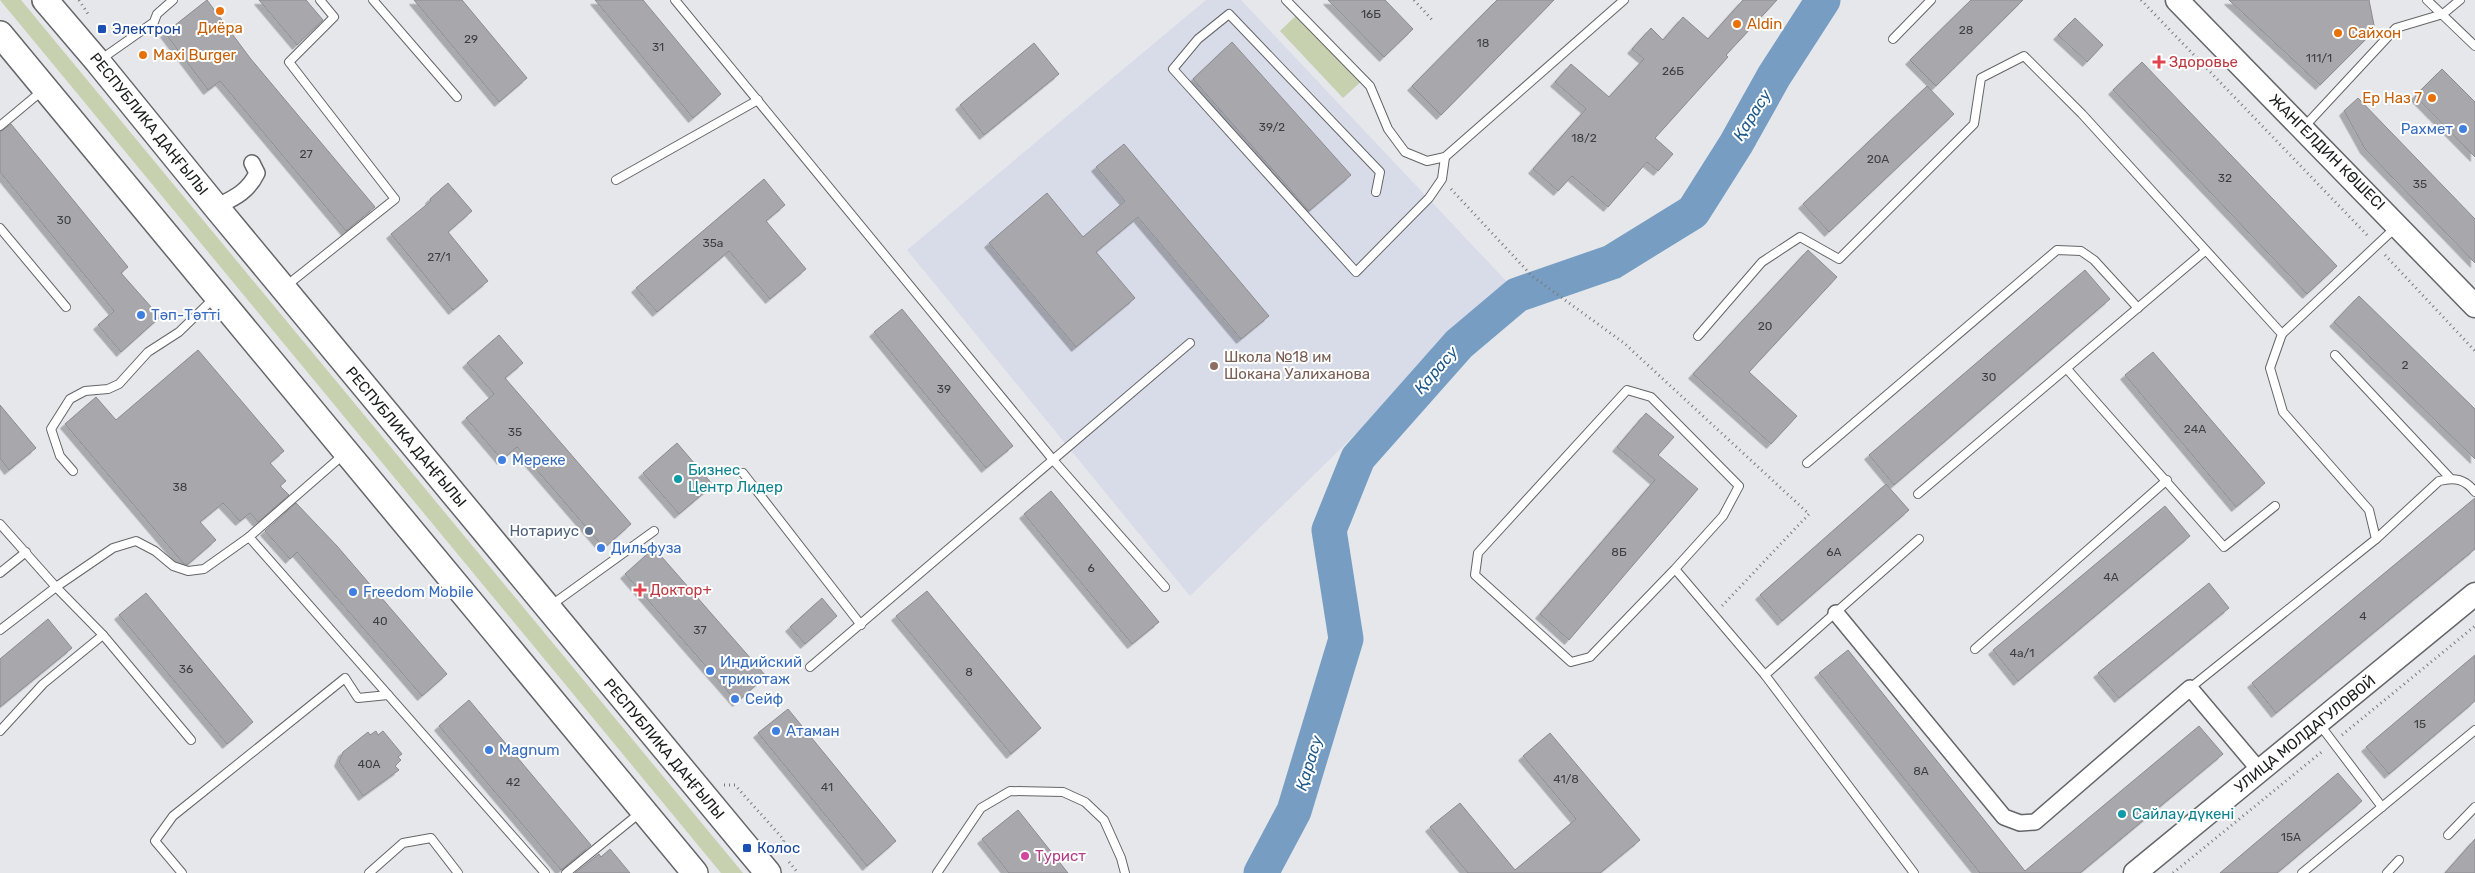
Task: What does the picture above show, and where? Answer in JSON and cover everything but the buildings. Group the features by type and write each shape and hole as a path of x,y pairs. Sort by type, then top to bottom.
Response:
{"main road":[{"name":"РЕСПУБЛИКА ДАҢҒЫЛЫ","path":"45,0 768,873"},
{"path":"0,34 695,873"}],"street":[{"name":"ЖАНГЕЛДИН КӨШЕСІ","path":"2179,1 2399,225 2475,306"},
{"path":"216,207 240,195 251,186 257,173 252,163"},
{"name":"УЛИЦА МОЛДАГУЛОВОЙ","path":"2135,873 2475,594"},
{"path":"1836,613 2004,817 2020,823 2035,822 2190,688 2260,771"}],"lane":[{"path":"98,62 154,22 157,14 173,0"},
{"path":"284,288 395,199 289,62 334,17 320,0"},
{"path":"373,0 457,97"},
{"path":"675,0 1054,461 1166,587"},
{"path":"1286,0 1370,86 1388,129 1405,152 1427,160 1445,158 1624,0"},
{"path":"1893,39 1932,0"},
{"path":"2427,0 2475,46"},
{"path":"2302,128 2396,28 2443,14 2460,0"},
{"path":"1376,192 1380,172 1229,14 1198,39 1173,69 1356,272 1429,198 1442,179 1445,158"},
{"path":"1698,336 1762,262 1800,237 1839,259 1974,124 1981,78 2024,56 2082,114 2282,334"},
{"path":"0,126 45,89"},
{"path":"616,180 758,100"},
{"path":"2376,539 2369,510 2283,412 2270,368 2282,334 2399,225"},
{"path":"0,228 66,307"},
{"path":"1807,463 2057,250 2081,251 2094,260 2138,308"},
{"path":"1918,494 2206,251"},
{"path":"73,471 60,456 51,429 70,399 85,391 108,389 119,384 148,352 179,332 217,295"},
{"path":"810,667 1054,461 1190,343"},
{"path":"2335,355 2450,478"},
{"path":"2067,369 2167,480 2224,547 2275,506"},
{"path":"1627,390 1651,397 1739,486 1723,516 1675,569 1590,657 1572,662 1475,575 1478,553 1627,390"},
{"path":"0,630 56,587 124,543 136,541 155,551 173,566 188,571 204,569 249,537 346,452"},
{"path":"743,473 861,625"},
{"path":"2190,688 2376,539 2439,481 2450,478 2466,482 2475,492"},
{"path":"1975,649 2167,480"},
{"path":"0,524 56,587 103,635 191,740"},
{"path":"548,608 654,531"},
{"path":"249,537 545,873"},
{"path":"1765,675 1919,539"},
{"path":"0,573 26,552"},
{"path":"1675,569 1765,675 1914,873"},
{"path":"0,730 43,684 103,635"},
{"path":"182,873 154,841 173,816 345,678 358,698 388,695"},
{"path":"2318,723 2382,806"},
{"path":"2302,873 2475,730"},
{"path":"937,873 980,808 1010,790 1063,792 1084,802 1104,820 1121,858 1125,873"},
{"path":"2448,835 2475,807"},
{"path":"566,873 643,810"},
{"path":"370,873 403,843 431,838 458,873"},
{"path":"2387,873 2399,860"}],"path":[{"path":"1414,0 1434,22"},
{"path":"2141,0 2475,351"},
{"path":"1442,179 1532,276 1560,295"},
{"path":"718,785 735,786 784,840 780,852 798,873"}],"shaded area":[{"name":"Школа №18 им Шокана Уалиханова","path":"1206,0 1241,0 1509,284 1190,596 907,250"}],"green space":[{"path":"0,0 21,0 743,873 721,873"},
{"path":"1302,10 1365,78 1343,98 1280,31"}],"waterway":[{"name":"Қарасу","path":"1261,873 1294,811 1346,639 1329,530 1358,458 1459,344 1517,295 1612,262 1693,212 1736,144 1774,76 1823,0"}],"place":[{"name":"Диёра","path":"220,11"},
{"name":"Aldin","path":"1737,24"},
{"name":"Электрон","path":"102,29"},
{"name":"Сайхон","path":"2338,33"},
{"name":"Maxi Burger","path":"143,55"},
{"name":"Здоровье","path":"2159,62"},
{"name":"Ер Наз 7","path":"2432,98"},
{"name":"Рахмет","path":"2463,129"},
{"name":"Тәп-Тәтті","path":"141,315"},
{"name":"Школа №18 им Шокана Уалиханова","path":"1214,366"},
{"name":"Мереке","path":"502,460"},
{"name":"Бизнес Центр Лидер","path":"678,479"},
{"name":"Нотариус","path":"589,531"},
{"name":"Дильфуза","path":"601,548"},
{"name":"Доктор+","path":"640,590"},
{"name":"Freedom Mobile","path":"353,592"},
{"name":"Индийский трикотаж","path":"710,671"},
{"name":"Сейф","path":"735,699"},
{"name":"Атаман","path":"776,731"},
{"name":"Magnum","path":"489,750"},
{"name":"Сайлау дүкені","path":"2122,814"},
{"name":"Колос","path":"747,848"},
{"name":"Турист","path":"1025,856"}]}
